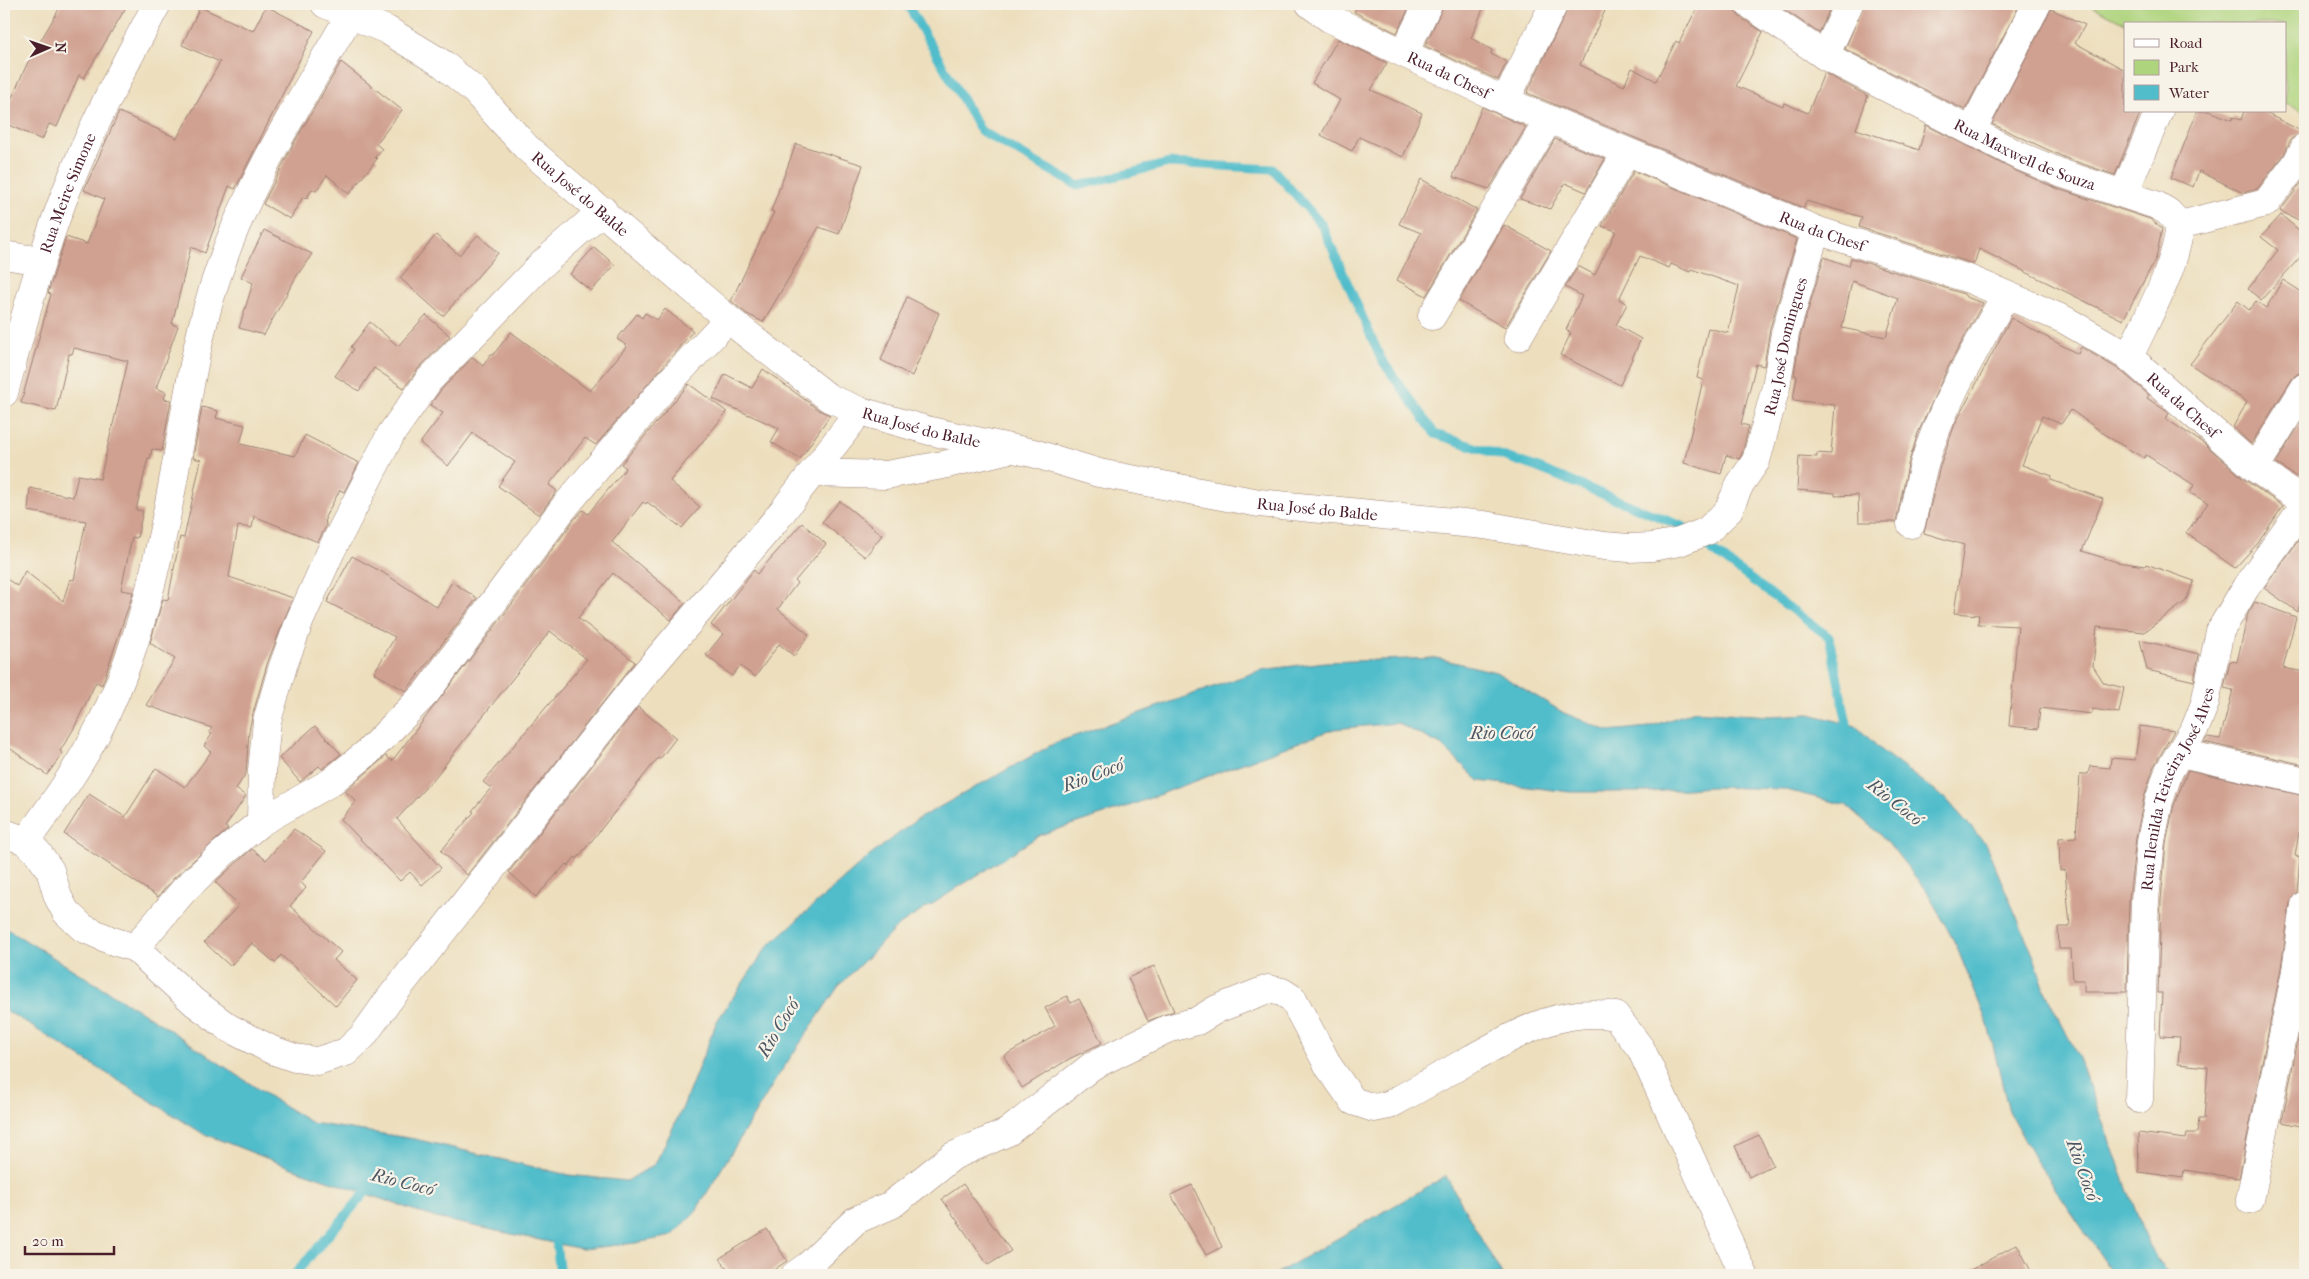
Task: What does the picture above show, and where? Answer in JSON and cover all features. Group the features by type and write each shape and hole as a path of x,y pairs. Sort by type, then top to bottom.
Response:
{"street":[{"name":"Rua Meire Simone","path":"4,393 41,261 71,178 95,126 157,4"},
{"name":"Rua José do Balde","path":"325,4 387,30 443,64 475,91 527,148 603,210 728,319 829,398 860,412 930,431 1033,452 1099,473 1259,503 1484,525 1604,546 1652,547"},
{"name":"Rua da Chesf","path":"1310,4 1330,18 1505,101 1816,230 1969,279 2065,320 2129,357 2255,468 2305,504"},
{"path":"1404,53 1428,4"},
{"path":"1505,101 1554,4"},
{"name":"Rua Maxwell de Souza","path":"1749,4 1825,56 2020,156 2062,174 2156,205 2168,212 2180,225"},
{"path":"1825,56 1849,4"},
{"path":"1972,130 2036,4"},
{"path":"350,15 266,159 222,262 195,354 172,487 149,588 130,654 106,715 75,772 15,837 50,870 58,897 66,912 83,928 110,940 135,948 194,1002 229,1028 272,1050 295,1058 317,1061 346,1052 363,1036 388,1001 639,681 775,521 860,412"},
{"path":"2124,194 2159,112"},
{"path":"1432,316 1549,119"},
{"path":"2129,357 2172,261 2180,225 2266,203 2296,164 2305,147"},
{"path":"1518,336 1627,152"},
{"path":"261,822 262,771 267,721 283,666 300,620 335,543 391,434 429,380 540,266 603,210"},
{"name":"Rua José Domingues","path":"1652,547 1679,542 1706,531 1728,511 1740,484 1756,461 1776,387 1785,333 1816,230"},
{"path":"4,255 41,261"},
{"path":"1911,524 1925,462 1938,426 1956,385 2005,296"},
{"path":"135,948 184,890 222,854 261,822 331,782 368,752 426,693 562,510 663,389 728,319"},
{"path":"2255,468 2305,386"},
{"path":"812,473 886,474 943,465 1012,448"},
{"name":"Rua Ilenilda Teixeira José Alves","path":"2139,1099 2145,900 2151,841 2159,801 2169,771 2181,753 2205,704 2220,631 2246,587 2305,504"},
{"path":"2181,753 2305,781"},
{"path":"2250,1200 2300,973 2305,905"},
{"path":"795,1275 809,1265 856,1220 892,1205 953,1156 1008,1132 1092,1066 1167,1029 1197,1021 1217,1009 1268,989 1282,992 1293,999 1329,1066 1353,1101 1374,1108 1389,1105 1532,1026 1566,1016 1598,1013 1616,1016 1641,1049 1744,1275"}],"green space":[{"path":"2087,4 2305,4 2305,113 2286,104 2286,22 2124,22"}],"water":[{"name":"Rio Cocó","path":"1436,658 1496,672 1564,713 1608,731 1649,727 1695,711 1770,716 1810,714 1856,726 1883,752 1948,801 1985,843 2034,957 2046,993 2078,1056 2142,1228 2158,1262 2169,1275 2114,1275 2035,1159 2009,1112 1988,1025 1956,945 1928,893 1887,841 1846,805 1782,789 1710,787 1651,792 1570,792 1479,781 1441,745 1397,723 1334,729 1129,806 1040,835 898,926 838,987 778,1076 694,1214 672,1236 636,1243 582,1249 436,1218 292,1168 202,1133 4,1009 4,927 161,1024 312,1123 415,1139 568,1175 627,1181 655,1164 682,1109 717,1021 767,947 867,858 916,820 1055,743 1261,670 1325,662"},
{"path":"1446,1176 1502,1275 1274,1275"}],"building":[{"path":"62,4 128,4 84,78 79,75 57,127 49,124 42,140 4,123 4,115 27,64"},
{"path":"1359,4 1411,4 1397,33 1354,12"},
{"path":"1444,4 1485,4 1471,38 1492,50 1491,54 1507,62 1498,80 1425,46"},
{"path":"1570,4 1608,4 1580,65 1624,86 1632,68 1656,81 1676,41 1679,43 1699,4 1734,4 1735,11 1740,17 1763,32 1736,86 1783,106 1784,103 1808,113 1824,73 1868,96 1856,129 1919,150 1926,125 2014,170 2058,189 2150,219 2162,229 2156,258 2123,320 1979,249 1974,264 1859,227 1862,217 1806,201 1804,208 1527,93"},
{"path":"1776,4 1832,4 1819,33"},
{"path":"1864,4 2020,4 1965,110 1845,49"},
{"path":"266,6 314,31 235,189 229,186 205,253 191,247 172,324 178,326 156,388 166,392 164,399 171,400 162,451 152,449 150,459 148,458 136,510 143,511 137,538 132,537 121,590 133,592 102,685 96,682 73,730 60,751 63,753 47,775 4,744 4,577 17,586 25,571 63,601 70,579 74,580 86,521 28,511 30,488 73,497 78,475 100,479 128,361 74,348 72,354 69,354 56,411 21,403 51,294 48,293 66,237 87,244 104,199 84,190 119,112 177,138 220,62 182,45 200,7 253,31"},
{"path":"2051,9 2085,25 2075,43 2124,69 2124,112 2141,112 2115,175 2068,159 1992,124"},
{"path":"1338,39 1387,63 1371,90 1422,113 1403,157 1359,137 1352,151 1321,135 1340,100 1312,83"},
{"path":"341,62 402,110 376,144 382,149 375,157 377,159 349,194 327,175 316,191 312,189 307,198 303,197 290,219 263,204 294,143"},
{"path":"1482,107 1526,127 1489,189 1453,177"},
{"path":"2197,112 2212,112 2232,120 2233,117 2241,120 2244,112 2264,112 2303,132 2291,139 2283,156 2257,189 2243,193 2199,171 2193,187 2171,178"},
{"path":"1555,139 1605,159 1586,192 1565,183 1550,209 1520,199"},
{"path":"796,144 863,165 839,234 819,227 763,322 747,314 731,301 774,212 771,211"},
{"path":"1634,171 1797,239 1770,328 1764,366 1756,364 1741,424 1749,426 1742,454 1739,459 1726,455 1721,474 1684,463 1703,380 1697,378 1708,328 1728,333 1739,286 1691,269 1690,272 1671,264 1669,268 1640,256 1619,299 1627,304 1616,325 1641,339 1620,385 1560,355 1571,333 1566,330 1582,296 1565,287 1578,266 1595,275 1616,231 1602,226"},
{"path":"2305,178 2305,223 2280,211"},
{"path":"1421,179 1477,210 1426,296 1397,280 1421,233 1399,224"},
{"path":"2281,215 2305,235 2305,252 2261,300 2248,289 2278,250 2261,237"},
{"path":"1504,225 1551,251 1505,328 1459,301"},
{"path":"264,230 312,254 296,277 264,335 239,328 253,283 241,277"},
{"path":"436,235 459,255 478,235 498,253 443,316 400,278"},
{"path":"594,247 615,265 591,291 570,274"},
{"path":"1824,257 1849,266 1851,258 1964,294 1966,297 1983,303 1947,369 1918,433 1908,465 1896,522 1859,522 1858,495 1835,496 1835,493 1797,490 1799,456 1817,457 1817,453 1831,454 1835,405 1793,400 1797,376 1794,375 1800,337","holes":["1852,281 1898,298 1886,337 1842,328"]},
{"path":"2283,280 2305,294 2305,371 2297,374 2292,379 2251,444 2233,427 2247,402 2190,364 2238,301 2249,310 2256,301 2266,308"},
{"path":"907,297 939,313 912,376 881,360"},
{"path":"665,309 693,331 596,445 585,438 549,485 557,491 539,515 498,486 515,462 473,433 448,466 420,443 443,413 430,405 441,390 473,357 483,366 511,332 590,391 627,346 617,339 637,314 642,318 645,313 657,320"},
{"path":"426,315 450,336 418,369 404,388 374,368 359,391 335,376 354,349 351,347 370,322 398,346"},
{"path":"2011,318 2078,354 2081,347 2120,370 2149,395 2147,398 2169,413 2166,419 2206,445 2245,480 2283,506 2258,543 2235,568 2186,533 2208,503 2190,493 2194,485 2146,455 2144,458 2113,440 2071,410 2061,424 2042,416 2022,465 2052,476 2051,480 2103,499 2082,551 2117,562 2145,566 2146,564 2194,581 2185,602 2144,632 2097,627 2093,666 2104,683 2124,688 2119,713 2092,709 2092,714 2040,708 2038,729 2009,726 2018,626 1978,624 1979,615 1954,613 1964,545 1924,533 1940,466 1955,424"},
{"path":"763,369 819,410 830,415 800,459 771,442 779,428 713,399 725,374 752,388"},
{"path":"689,384 727,412 670,481 700,507 682,528 647,502 646,504 643,502 612,542 685,603 671,620 613,573 578,618 635,662 467,875 441,851 474,812 472,811 491,788 483,782 587,659 550,631 436,776 397,819 441,868 422,885 410,872 400,881 341,819 356,801 345,791 386,756 392,761 574,520 583,510 588,514 626,468 621,464"},
{"path":"202,407 218,411 216,418 245,425 240,444 295,456 305,435 359,463 344,492 340,490 325,517 326,526 318,542 254,516 252,528 238,526 229,577 293,598 268,661 252,717 246,773 236,789 246,796 225,827 228,829 173,879 158,897 64,834 89,794 125,817 156,768 185,787 211,752 204,746 212,734 209,733 212,728 146,705 175,659 150,643 163,599 168,600 180,537 184,538 201,460 193,458"},
{"path":"2305,416 2305,466 2298,478 2276,463"},
{"path":"840,501 882,535 865,557 822,522"},
{"path":"802,523 826,544 795,581 797,583 778,609 809,635 794,656 779,644 755,677 740,666 732,676 706,655 723,634 711,625 754,570 757,574"},
{"path":"2303,534 2305,535 2305,582 2298,612 2264,588"},
{"path":"352,556 382,572 437,607 452,582 477,598 406,691 374,673 395,637 327,602"},
{"path":"2255,602 2296,617 2283,668 2305,672 2305,765 2204,742 2208,737 2220,739 2233,690 2224,688 2230,661 2237,662 2248,614"},
{"path":"2140,640 2199,654 2194,681 2147,670"},
{"path":"638,707 676,738 577,859 575,857 568,866 566,864 536,897 509,872"},
{"path":"315,726 341,754 322,769 319,766 300,782 279,758"},
{"path":"2140,726 2174,731 2154,766 2144,798 2136,838 2129,899 2127,992 2084,992 2084,980 2073,980 2071,949 2059,949 2058,927 2070,927 2065,870 2060,871 2059,838 2076,837 2080,774 2088,774 2090,766 2110,768 2111,758 2135,760"},
{"path":"2188,770 2305,796 2295,856 2300,857 2297,892 2290,903 2281,968 2239,1178 2184,1170 2183,1178 2139,1172 2138,1133 2186,1139 2187,1133 2197,1133 2199,1119 2204,1119 2208,1067 2178,1064 2180,1037 2160,1036 2162,993 2158,993 2161,901 2166,843 2174,805"},
{"path":"294,829 326,851 301,882 306,888 290,906 341,952 334,960 357,980 336,1006 281,955 275,963 252,943 230,966 204,942 239,905 215,882 252,849 266,860"},
{"path":"1154,966 1174,1011 1148,1021 1128,978"},
{"path":"1067,996 1071,1003 1079,999 1102,1043 1069,1059 1022,1088 1004,1056 1055,1026 1045,1008"},
{"path":"2305,1004 2305,1127 2282,1122"},
{"path":"1759,1135 1773,1165 1749,1177 1735,1146"},
{"path":"963,1184 1011,1251 988,1265 942,1199"},
{"path":"1192,1185 1222,1247 1206,1255 1171,1195"},
{"path":"767,1229 787,1261 766,1275 731,1275 720,1258"},
{"path":"2017,1244 2033,1275 1962,1275"}],"waterway":[{"path":"907,4 981,131 1078,186 1169,163 1273,169 1322,225 1381,359 1435,434 1533,466 1684,527"},
{"path":"1699,541 1829,637 1849,733"},
{"path":"294,1275 372,1185"},
{"path":"555,1233 560,1275"}]}
